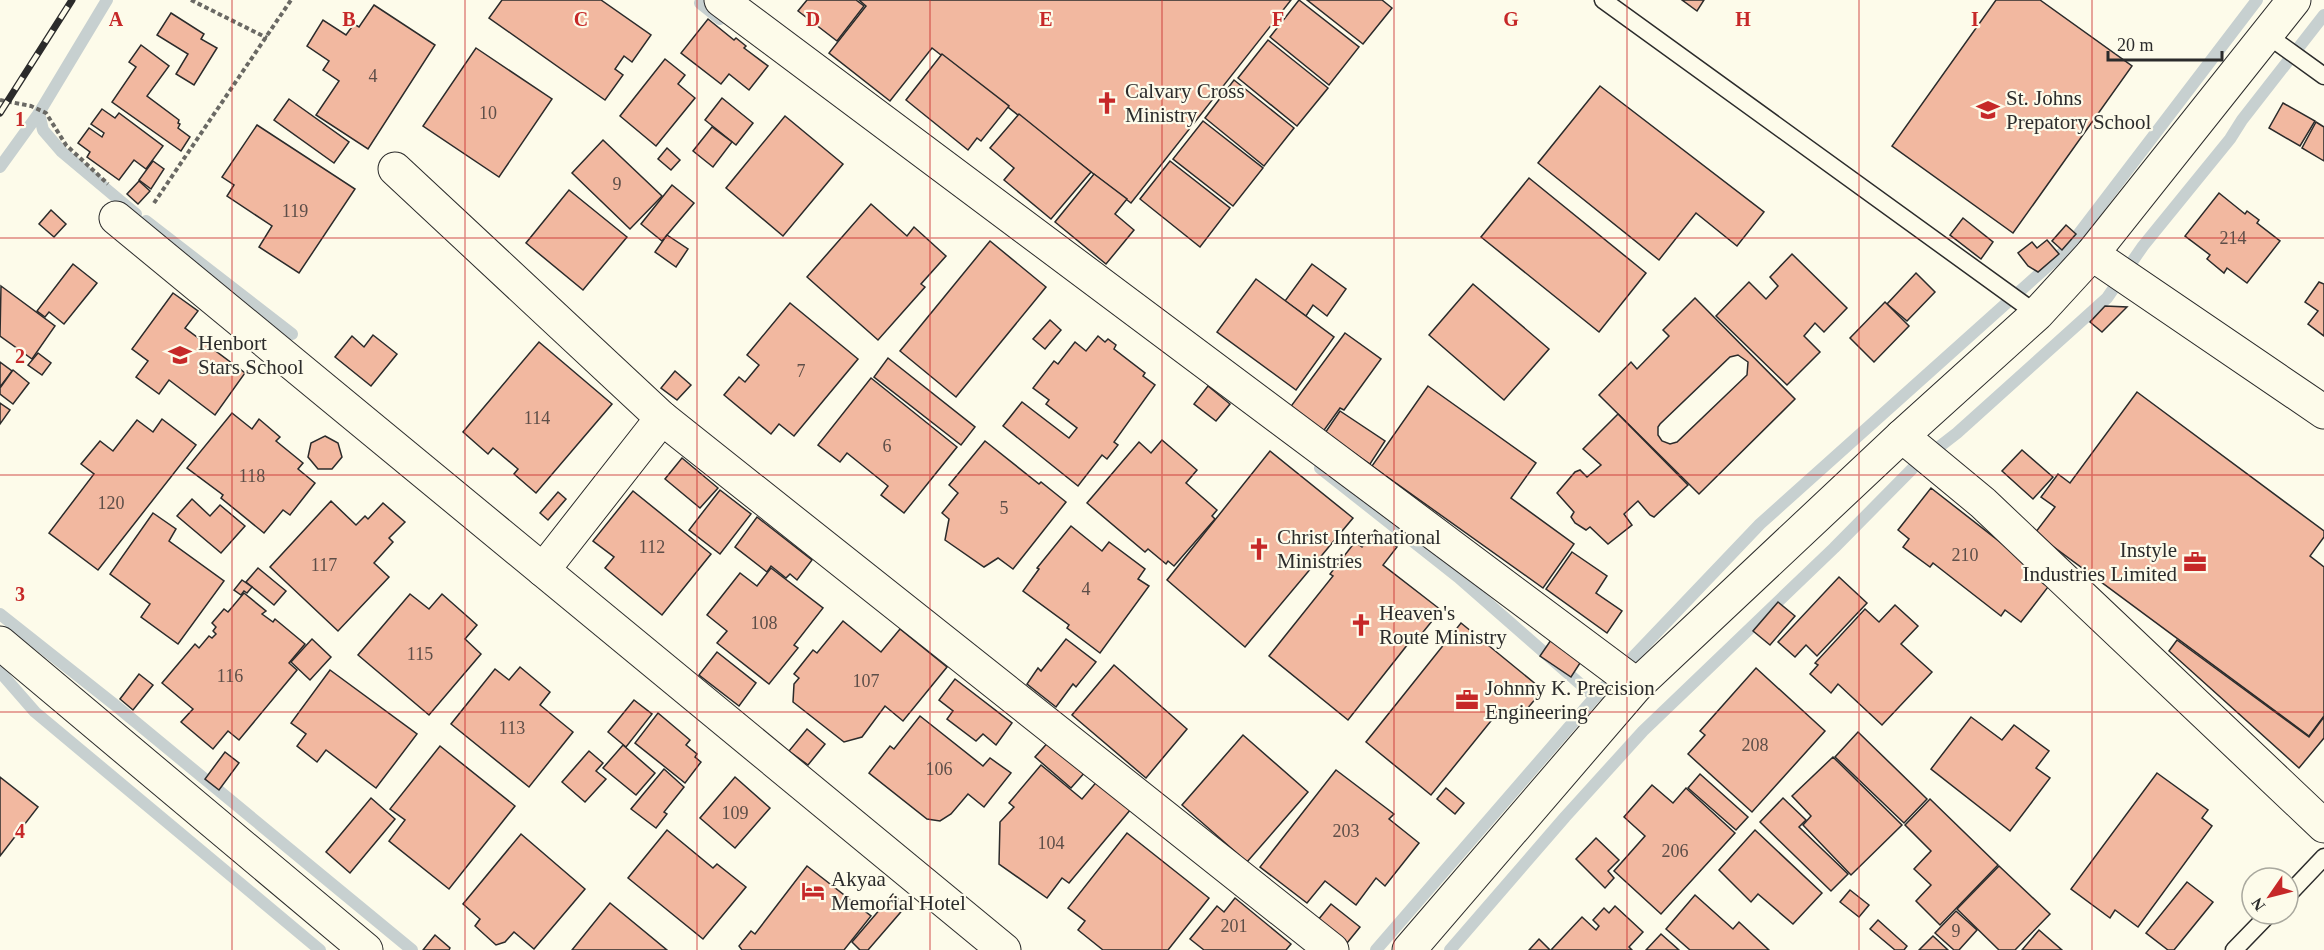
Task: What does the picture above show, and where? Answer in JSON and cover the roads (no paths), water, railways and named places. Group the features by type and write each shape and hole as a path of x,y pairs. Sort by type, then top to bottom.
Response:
{"street":[{"path":"721,0 1637,685"},
{"path":"1409,950 1637,685 1902,436 2037,314 2092,254 2294,0"},
{"path":"395,169 662,418 1332,950"},
{"path":"115,203 543,570 1004,950"},
{"path":"2092,254 2324,412"},
{"path":"543,570 662,418"},
{"path":"1902,436 1983,503 2324,826"},
{"path":"0,643 366,950"}],"lane":[{"path":"1603,0 2037,314"},
{"path":"2267,35 2324,76"},
{"path":"2300,882 2324,857"},
{"path":"2234,950 2257,926"}],"waterway":[{"path":"0,167 39,113 107,0"},
{"path":"702,0 700,3 720,19"},
{"path":"1376,950 1595,697 1760,524 2068,248 2257,0"},
{"path":"1450,950 1643,731 1834,548 1917,464 1957,433 2107,298 2143,246 2230,139 2242,120 2324,15"},
{"path":"39,113 43,130 62,152 136,214"},
{"path":"146,221 292,334"},
{"path":"1320,468 1458,577 1595,697"},
{"path":"0,614 115,705 412,950"},
{"path":"0,672 35,712 320,950"}],"railway":[{"path":"0,113 72,0"}],"place":[{"name":"Calvary Cross Ministry","path":"1107,103"},
{"name":"St. Johns Prepatory School","path":"1988,110"},
{"name":"Henbort Stars School","path":"180,355"},
{"name":"Christ International Ministries","path":"1259,549"},
{"name":"Instyle Industries Limited","path":"2195,562"},
{"name":"Heaven's Route Ministry","path":"1361,625"},
{"name":"Johnny K. Precision Engineering","path":"1467,700"},
{"name":"Akyaa Memorial Hotel","path":"813,891"}]}
